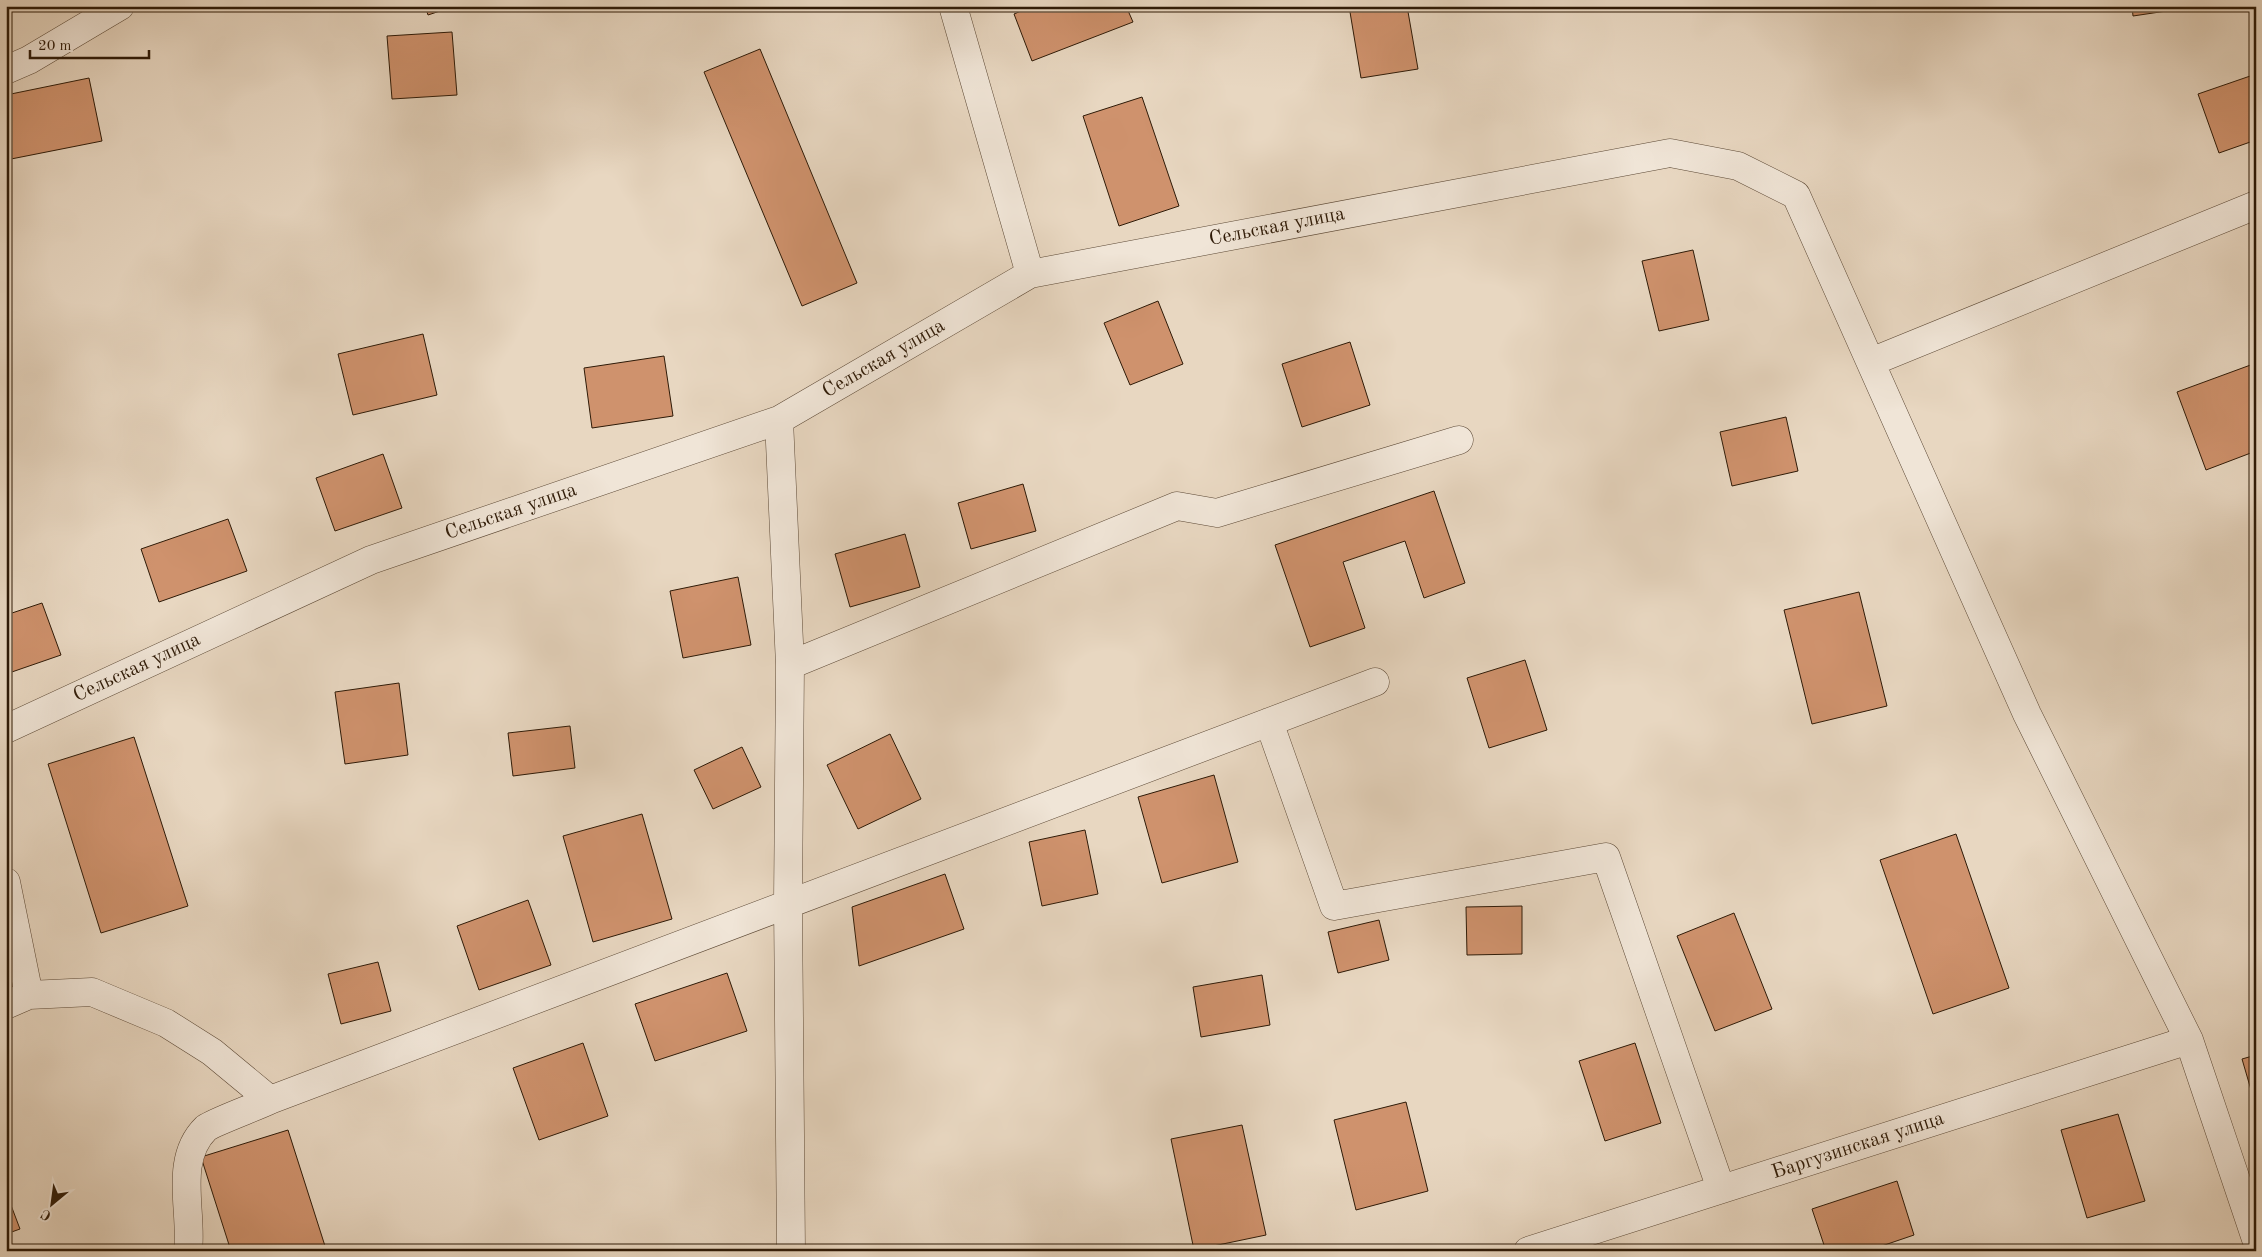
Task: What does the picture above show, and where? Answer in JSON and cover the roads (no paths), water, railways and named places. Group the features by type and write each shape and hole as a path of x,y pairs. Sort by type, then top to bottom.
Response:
{"street":[{"path":"6,70 29,60 120,6"},
{"path":"953,6 1030,274"},
{"name":"Сельская улица","path":"6,729 371,560 779,420 1030,274 1670,153 1738,166 1796,195 1871,362"},
{"path":"2256,205 1871,362 2027,714 2189,1040 2256,1239"},
{"path":"779,420 790,665 788,903 791,1251"},
{"path":"790,665 1177,506 1217,513 1460,440"},
{"path":"188,1251 190,1236 187,1175 191,1151 207,1128 270,1100 1375,682"},
{"path":"1269,722 1334,906 1606,857 1721,1189"},
{"path":"6,882 18,1000 92,992 166,1023 212,1052 270,1100"},
{"name":"Баргузинская улица","path":"1528,1251 2189,1040"}]}
